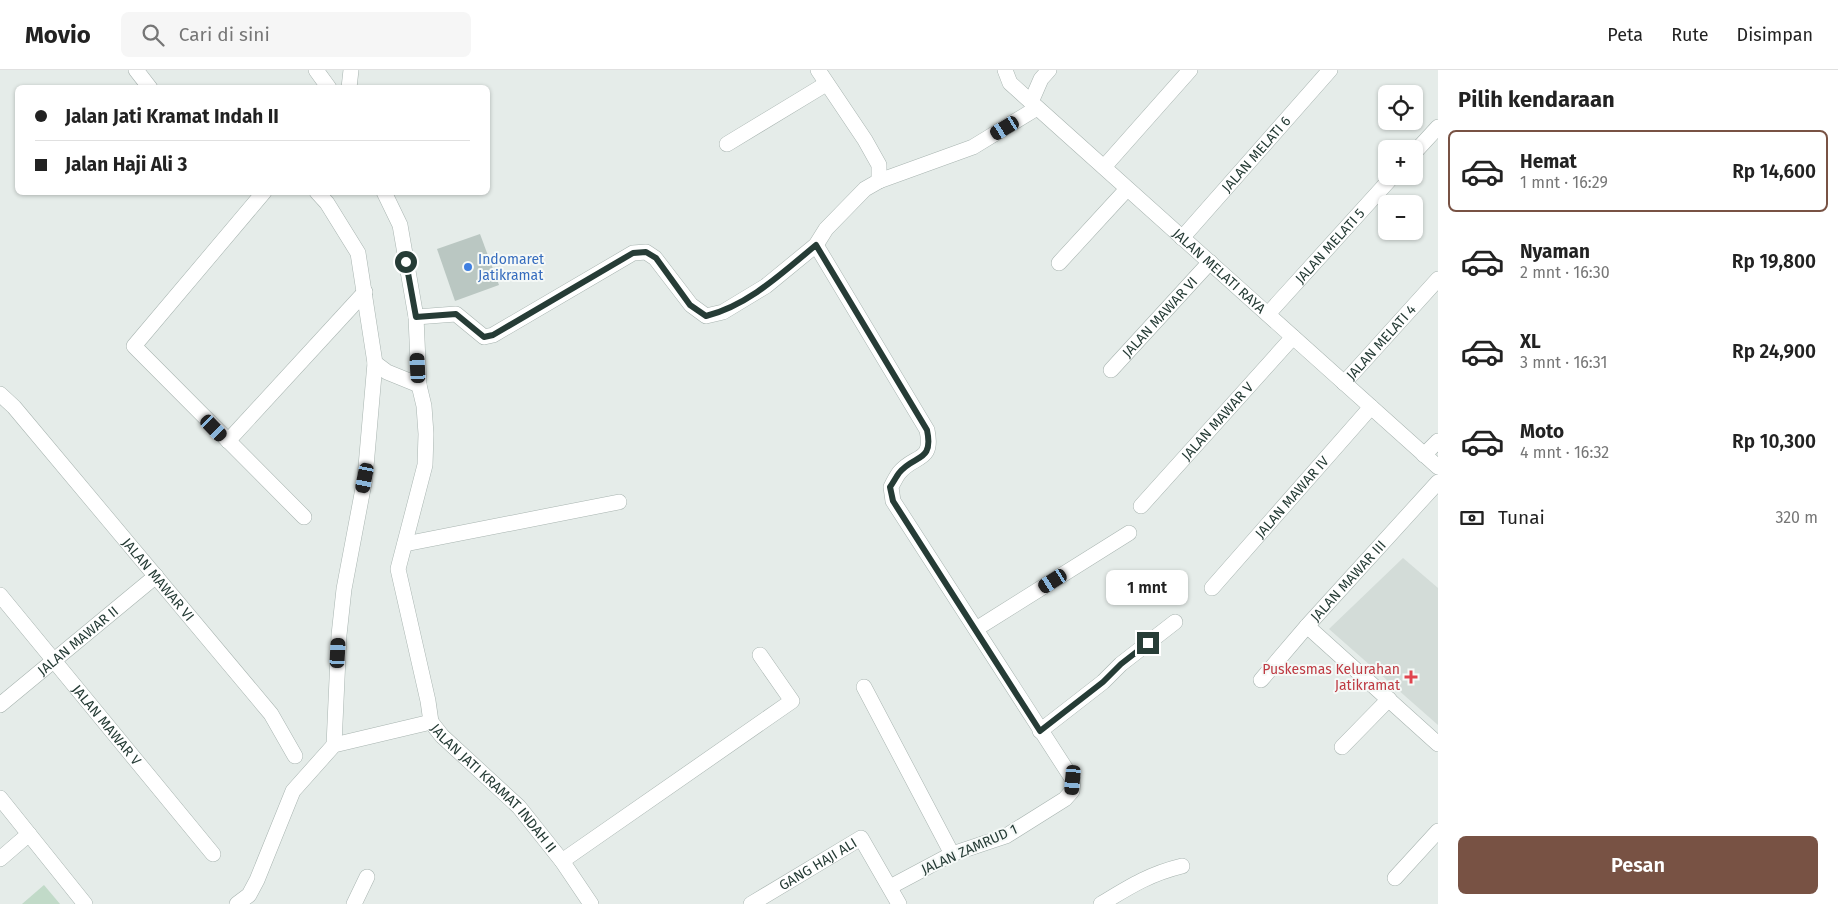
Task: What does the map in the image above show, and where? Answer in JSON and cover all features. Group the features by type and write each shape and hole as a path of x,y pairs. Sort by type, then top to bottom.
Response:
{"street":[{"path":"136,70 148,85"},
{"path":"316,70 327,85"},
{"path":"349,85 351,70"},
{"path":"818,70 875,157 879,165 879,181"},
{"name":"JALAN MELATI RAYA","path":"1006,70 1010,83 1438,467"},
{"path":"416,317 456,314 484,337 493,335 633,253 646,252 656,258 690,305 706,316 723,312 766,286 816,245 826,229 865,189 879,181 972,148 1034,105 1041,79 1049,70"},
{"path":"1104,167 1190,70"},
{"name":"JALAN MELATI 6","path":"1182,238 1330,70"},
{"path":"727,144 826,84"},
{"path":"1423,143 1438,127"},
{"name":"JALAN MELATI 5","path":"1268,314 1385,185"},
{"path":"1059,262 1127,189"},
{"path":"261,195 134,346 304,517"},
{"path":"320,195 327,203 358,253 375,363 365,478 344,589 339,635 334,745"},
{"name":"JALAN JATI KRAMAT INDAH II","path":"385,195 400,225 416,317 419,385 424,406 426,434 425,465 398,569 431,722 442,736 519,807 562,861 589,903"},
{"name":"JALAN ZAMRUD 1","path":"816,245 927,430 930,444 925,454 899,472 890,487 893,501 1073,780 1072,791 1065,798 1006,836 952,854 890,887"},
{"name":"JALAN MAWAR VI","path":"1110,370 1210,262"},
{"name":"JALAN MELATI 4","path":"1344,382 1438,279"},
{"path":"228,441 365,292"},
{"name":"JALAN MAWAR V","path":"1140,506 1293,337"},
{"path":"375,363 387,372 419,385"},
{"name":"JALAN MAWAR VI","path":"0,394 14,407 270,714 295,756"},
{"name":"JALAN MAWAR IV","path":"1212,588 1371,406"},
{"path":"1424,455 1438,441"},
{"name":"JALAN MAWAR III","path":"1261,680 1307,626 1438,482"},
{"path":"405,544 619,502"},
{"path":"976,629 1129,533"},
{"name":"JALAN MAWAR II","path":"0,705 156,576"},
{"name":"JALAN MAWAR V","path":"0,595 213,854"},
{"path":"1040,731 1175,622"},
{"path":"1307,626 1438,744"},
{"path":"562,861 792,701 760,655"},
{"path":"864,687 952,854"},
{"path":"1342,747 1389,698"},
{"path":"237,904 249,895 257,880 293,791 334,745 431,722"},
{"path":"0,798 85,904"},
{"path":"1395,878 1438,831"},
{"path":"0,859 29,834"},
{"name":"GANG HAJI ALI","path":"751,904 861,838 890,887"},
{"path":"1101,904 1140,880 1162,871 1182,866"},
{"path":"354,904 367,877"},
{"path":"890,887 899,904"}],"shaded area":[{"name":"Puskesmas Kelurahan Jatikramat","path":"1403,558 1438,588 1438,725 1329,629"}],"green space":[{"path":"44,885 60,904 22,904"}],"building":[{"name":"Indomaret Jatikramat","path":"480,234 499,285 455,301 437,249"}],"place":[{"name":"Indomaret Jatikramat","path":"468,267"},
{"name":"Puskesmas Kelurahan Jatikramat","path":"1411,677"}],"route":[{"path":"406,262 416,317 456,314 474,331 484,337 493,335 633,253 646,252 656,258 690,305 706,316 723,312 766,286 816,245 927,430 930,444 925,454 899,472 890,487 893,501 1040,731 1103,682 1121,664 1148,643"}]}
